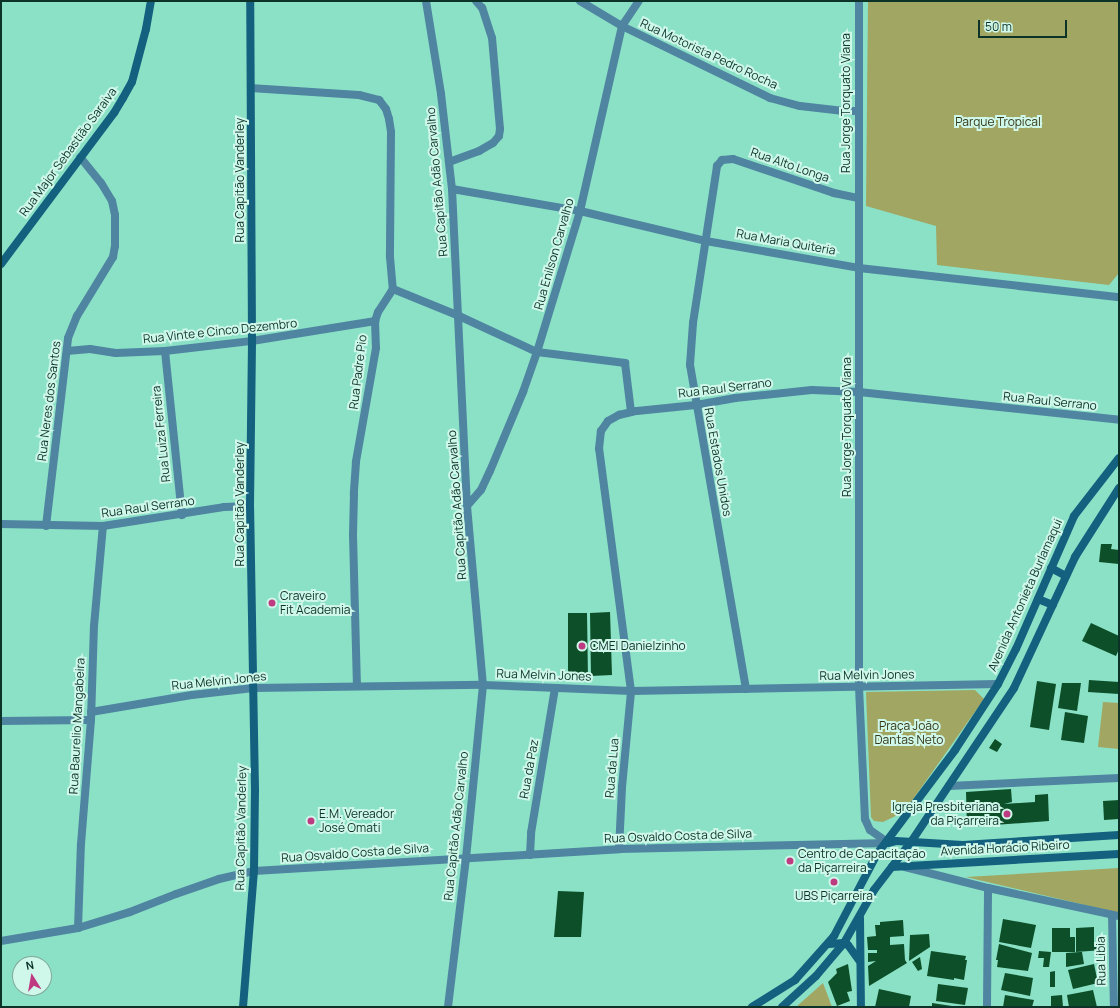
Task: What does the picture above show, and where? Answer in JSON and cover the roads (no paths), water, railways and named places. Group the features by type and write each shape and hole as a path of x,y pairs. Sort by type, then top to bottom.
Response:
{"street":[{"name":"Rua Major Sebastião Saraiva","path":"1,264 114,113 129,88 146,29 151,1"},
{"name":"Rua Capitão Vanderley","path":"243,1007 254,871 255,790 250,506 252,341 250,1"},
{"name":"Rua Capitão Adão Carvalho","path":"426,1 441,94 452,189 467,506 483,685 466,858 448,1007"},
{"path":"449,162 479,151 493,143 499,136 500,129 492,38 482,8 476,1"},
{"name":"Rua Motorista Pedro Rocha","path":"580,1 622,26 770,98 800,106 844,111 858,111"},
{"name":"Rua Enilson Carvalho","path":"467,506 481,490 490,471 538,352 580,211 622,26 639,1"},
{"name":"Rua Jorge Torquato Viana","path":"859,1 859,686 865,819 870,830 888,842"},
{"path":"251,88 359,95 379,100 386,109 391,132 390,257 393,289 459,316 538,352 625,363 631,412"},
{"name":"Rua Neres dos Santos","path":"46,526 68,338 75,322 113,257 115,246 115,215 112,201 101,183 80,157"},
{"name":"Rua Alto Longa","path":"717,166 722,160 733,159 834,193 858,198"},
{"name":"Rua Estados Unidos","path":"717,166 693,324 690,365 746,689"},
{"name":"Rua Maria Quiteria","path":"452,189 580,211 706,241 859,268 1119,297"},
{"name":"Rua Padre Pio","path":"357,686 353,535 356,462 376,348 375,321 378,312 393,289"},
{"name":"Rua Vinte e Cinco Dezembro","path":"67,351 90,349 116,353 165,351 252,341 375,321"},
{"name":"Rua Luiza Ferreira","path":"165,351 182,515"},
{"name":"Rua Raul Serrano","path":"631,691 599,449 601,431 608,421 619,415 631,412 696,405 734,398 812,390 859,392 1119,420"},
{"name":"Avenida Antonieta Burlamaqui","path":"752,1007 795,980 829,944 843,922 877,854 888,842 955,750 998,684 1016,648 1074,516 1119,458"},
{"path":"782,1007 816,976 844,943 874,890 911,842 1014,688 1075,557 1095,523 1119,488"},
{"name":"Rua Raul Serrano","path":"1,524 103,526 182,515 224,507 250,506"},
{"name":"Rua Baurelio Mangabeira","path":"78,928 81,844 91,716 94,626 103,526"},
{"path":"1051,568 1066,576"},
{"path":"1038,599 1053,605"},
{"name":"Rua Melvin Jones","path":"1,721 91,716 192,695 254,688 483,685 631,691 998,684"},
{"name":"Rua da Paz","path":"530,855 531,833 555,688"},
{"name":"Rua da Lua","path":"619,848 622,787 631,691"},
{"path":"949,786 1119,778"},
{"name":"Avenida Horácio Ribeiro","path":"888,842 963,845 1119,835"},
{"name":"Rua Osvaldo Costa de Silva","path":"1,941 78,928 130,912 219,879 254,871 530,855 619,848 888,842"},
{"name":"Avenida Horácio Ribeiro","path":"892,866 1119,854"},
{"path":"902,866 988,888 1116,916"},
{"path":"987,1007 988,888"},
{"path":"860,915 861,1007"},
{"name":"Rua Libia","path":"1114,1007 1116,916"},
{"path":"829,944 844,943 848,945 860,960"}],"place":[{"name":"Craveiro Fit Academia","path":"272,603"},
{"name":"CMEI Danielzinho","path":"582,646"},
{"name":"Igreja Presbiteriana da Piçarreira","path":"1007,814"},
{"name":"E.M. Vereador José Omati","path":"311,821"},
{"name":"Centro de Capacitação da Piçarreira","path":"790,861"},
{"name":"UBS Piçarreira","path":"834,882"}],"park label":[{"name":"Parque Tropical","path":"998,122"},
{"name":"Praça João Dantas Neto","path":"909,733"}]}
